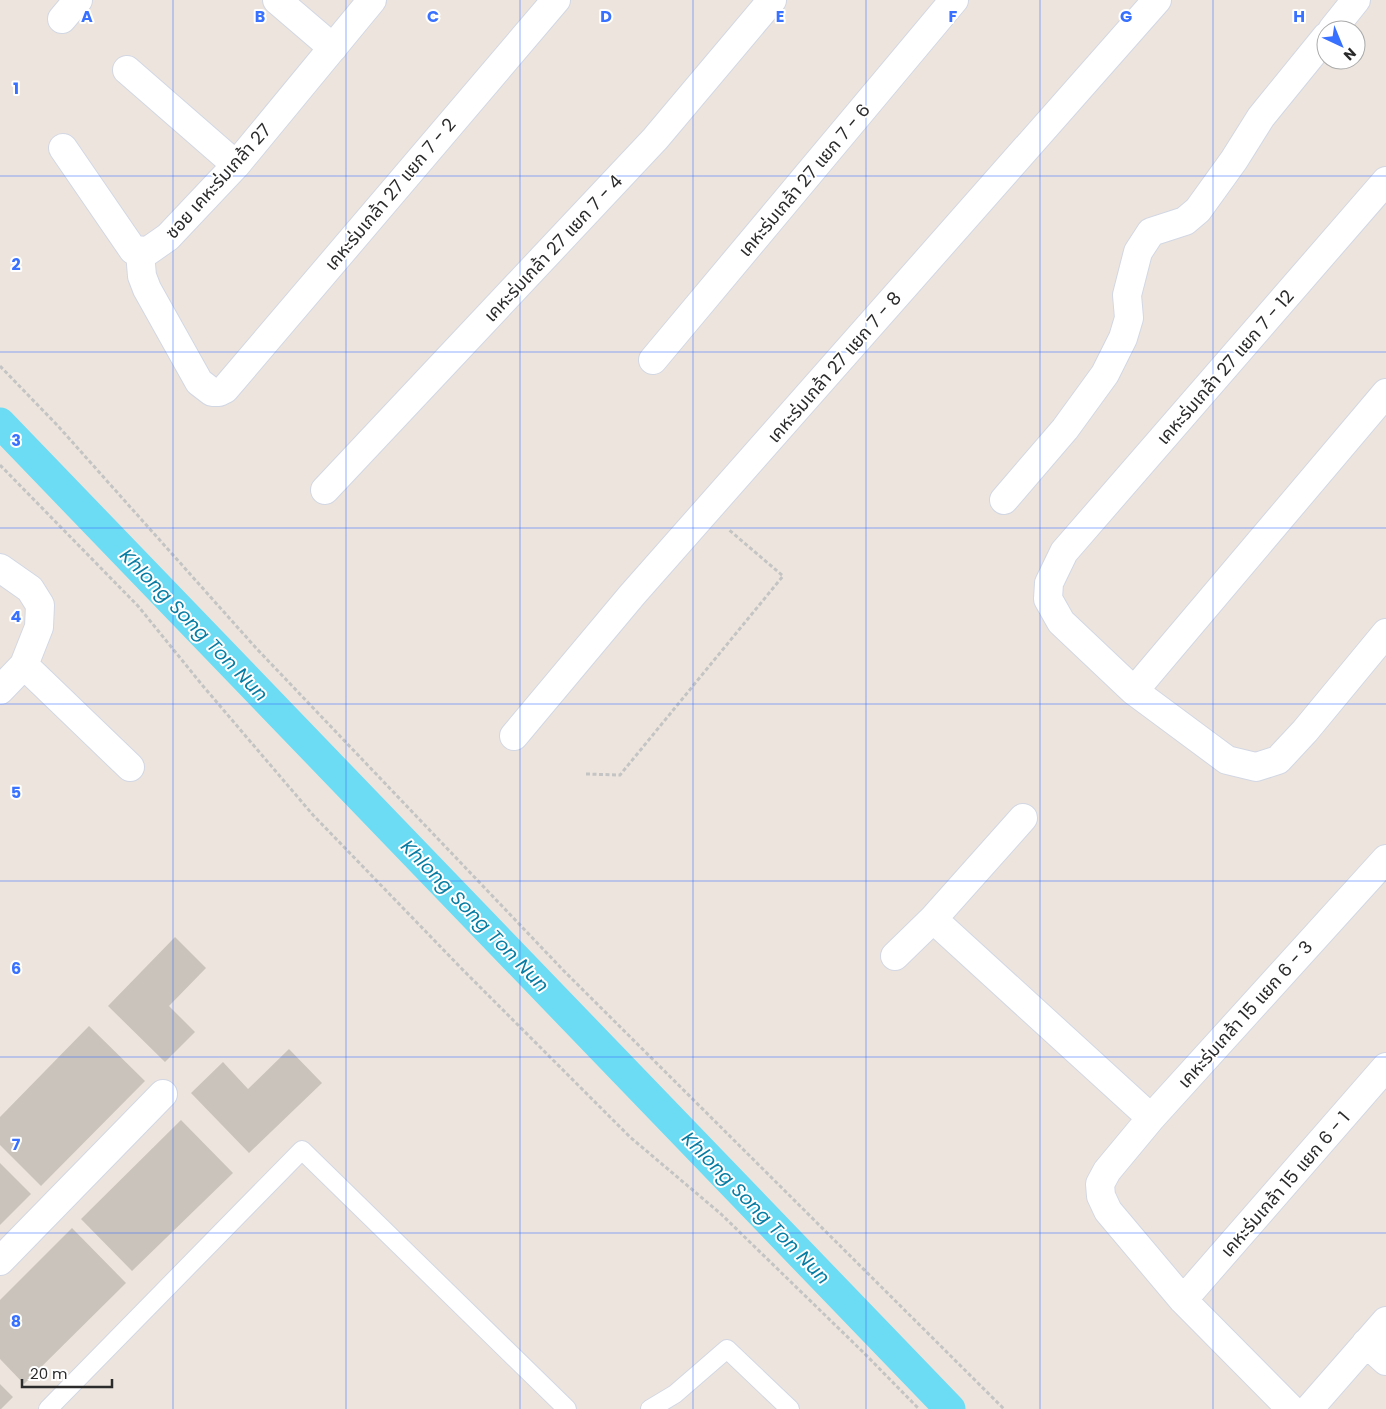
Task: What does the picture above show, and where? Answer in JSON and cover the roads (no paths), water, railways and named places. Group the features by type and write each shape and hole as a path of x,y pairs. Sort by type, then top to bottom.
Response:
{"street":[{"path":"277,0 333,48"},
{"name":"ซอย เคหะร่มเกล้า 27","path":"140,252 148,251 168,238 236,165 372,0"},
{"name":"เคหะร่มเกล้า 27 แยก 7 - 2","path":"140,252 142,276 147,289 199,382 204,388 212,392 219,392 225,389 556,0"},
{"name":"เคหะร่มเกล้า 27 แยก 7 - 4","path":"325,490 655,139 772,0"},
{"name":"เคหะร่มเกล้า 27 แยก 7 - 6","path":"653,360 954,0"},
{"name":"เคหะร่มเกล้า 27 แยก 7 - 8","path":"514,736 632,595 1157,0"},
{"path":"1340,20 1356,0"},
{"path":"1004,500 1065,428 1105,374 1123,338 1129,318 1127,295 1138,252 1151,232 1185,221 1198,210 1234,160 1261,117 1316,49"},
{"path":"127,70 236,165"},
{"path":"63,148 133,250 140,252"},
{"name":"เคหะร่มเกล้า 27 แยก 7 - 12","path":"1386,181 1064,552 1049,582 1048,599 1061,622 1134,691 1227,760 1256,767 1278,760 1305,731 1386,633"},
{"path":"1134,691 1386,393"},
{"path":"0,568 30,589 40,605 39,627 24,666 0,690"},
{"path":"24,666 130,767"},
{"path":"895,956 933,919 1023,818"},
{"name":"เคหะร่มเกล้า 15 แยก 6 - 3","path":"1183,1300 1108,1211 1101,1196 1100,1184 1107,1171 1151,1118 1386,859"},
{"path":"933,919 1151,1118"},
{"name":"เคหะร่มเกล้า 15 แยก 6 - 1","path":"1183,1300 1386,1068"},
{"path":"0,1261 163,1094"},
{"path":"1183,1300 1291,1409"},
{"path":"1309,1409 1376,1352 1386,1321"}],"lane":[{"path":"48,1409 302,1150 567,1409"},
{"path":"663,1409 675,1394 726,1349 790,1409"},
{"path":"650,1409 675,1394"}],"waterway":[{"name":"Khlong Song Ton Nun","path":"0,423 950,1409"}]}
